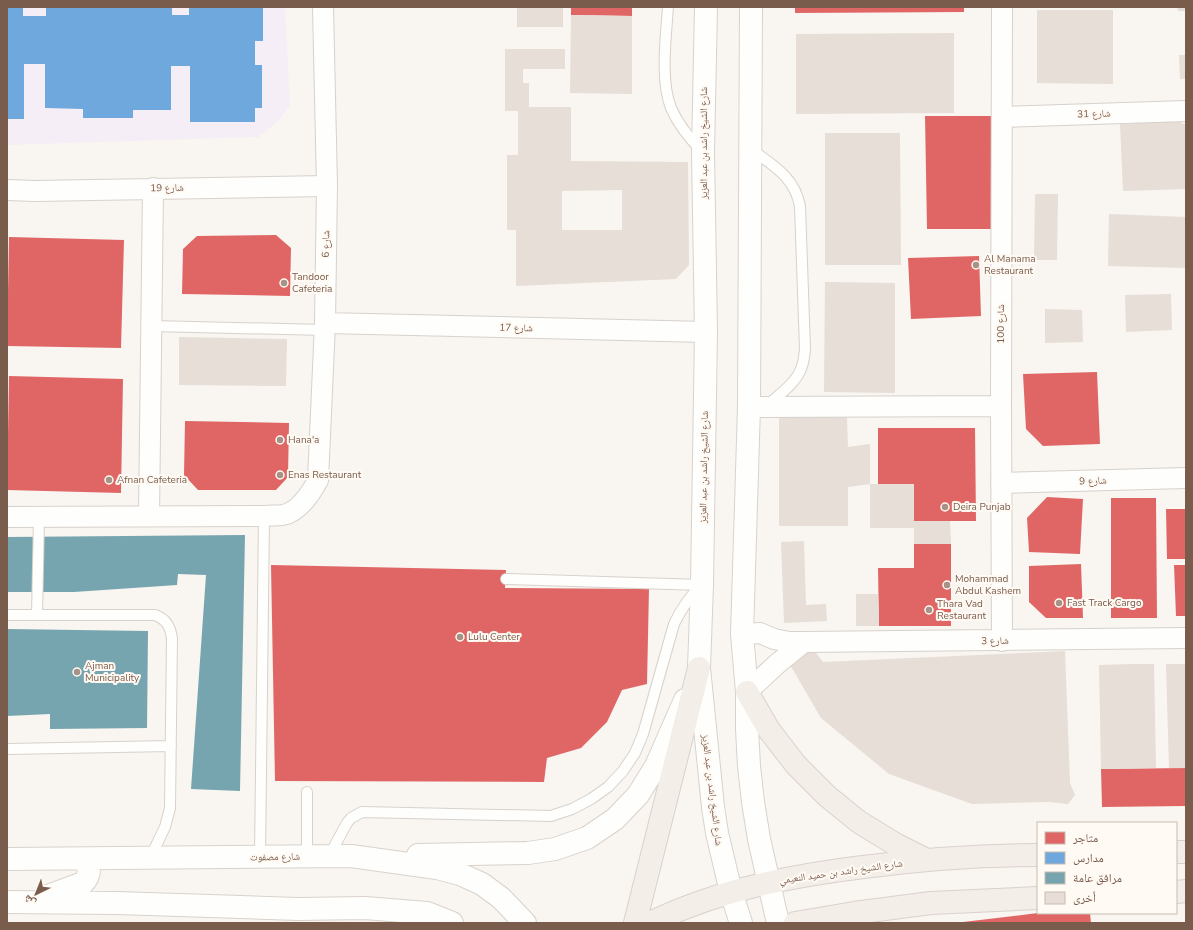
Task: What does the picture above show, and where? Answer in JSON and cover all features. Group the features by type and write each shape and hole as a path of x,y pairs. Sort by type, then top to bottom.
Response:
{"main road":[{"name":"شارع الشيخ راشد بن عبد العزيز","path":"706,7 703,152 706,332 702,585 699,668 712,807 720,852 741,923"},
{"path":"751,7 750,149 758,407 742,634 753,802 759,839 778,923"},
{"path":"351,856 528,853 555,849 587,838 615,819 638,795 656,766 699,668"},
{"path":"635,923 699,668"},
{"path":"747,692 769,730 796,764 827,796 859,822 895,844 928,860"},
{"name":"شارع الشيخ راشد بن حميد النعيمي","path":"650,923 682,908 731,892 769,882 850,869 928,860 1008,855 1037,855"},
{"name":"شارع مصفوت","path":"7,859 351,856 438,868 460,874 482,884 501,898 525,923"},
{"path":"31,902 83,883 87,879 89,867 82,859"},
{"path":"795,923 854,913 931,903 1037,898"},
{"path":"7,902 117,903 298,909 380,909 428,913 452,923"}],"street":[{"name":"شارع 6","path":"264,516 284,515 300,506 318,480 325,326 327,186 323,7"},
{"name":"شارع 100","path":"1002,7 1002,641"},
{"name":"شارع 31","path":"1002,117 1186,111"},
{"name":"شارع 19","path":"7,190 35,191 327,186"},
{"path":"149,516 153,188"},
{"name":"شارع 17","path":"325,326 706,332"},
{"path":"758,407 1001,406"},
{"name":"شارع 9","path":"1001,483 1186,478"},
{"path":"7,516 264,516"},
{"name":"شارع 3","path":"742,634 760,633 774,639 789,642 1186,638"},
{"path":"747,692 777,664 804,642"}],"lane":[{"path":"668,7 665,73 666,88 671,108 679,122 689,138 703,152"},
{"path":"750,149 790,181 798,197 800,206 805,349 804,361 795,380 758,407"},
{"path":"151,326 325,326"},
{"path":"37,615 39,516"},
{"path":"260,857 264,516"},
{"path":"506,579 702,585"},
{"path":"329,856 351,818 362,812 551,816 572,809 591,799 608,787 635,753 643,734 674,624 681,609 690,596 702,585"},
{"path":"7,615 155,615 161,617 167,622 171,630 172,638 170,808 165,828 150,858"},
{"path":"7,749 171,746"},
{"path":"307,792 307,857"}],"shaded area":[{"path":"7,7 285,7 290,105 280,119 259,137 7,145"}],"building: متاجر":[{"path":"571,7 632,7 632,16 571,15"},
{"path":"795,7 964,7 964,12 795,13"},
{"path":"925,116 991,116 992,229 927,229"},
{"path":"276,235 291,248 290,296 182,294 183,249 197,236"},
{"path":"9,237 124,240 121,348 7,346"},
{"path":"979,256 981,316 911,319 908,258"},
{"path":"1097,372 1100,444 1043,446 1026,429 1023,374"},
{"path":"9,376 123,379 121,493 7,490"},
{"path":"185,421 289,423 288,477 276,490 198,490 184,475"},
{"path":"878,428 975,428 976,521 914,521 914,484 878,484"},
{"path":"1047,497 1083,499 1080,554 1029,552 1027,518"},
{"path":"1111,498 1156,498 1157,618 1111,618"},
{"path":"1166,509 1186,509 1186,559 1167,559"},
{"path":"914,544 951,544 951,626 879,626 878,568 914,568"},
{"path":"1081,564 1083,618 1046,618 1029,602 1029,566"},
{"name":"Lulu Center","path":"271,565 506,570 505,588 649,589 647,684 622,690 607,722 581,748 547,758 544,782 275,781"},
{"path":"1174,565 1186,565 1186,616 1176,616"},
{"path":"1186,768 1186,806 1102,807 1101,769"},
{"path":"1037,913 1090,914 1091,923 963,923"}],"building: مدارس":[{"path":"7,7 23,7 23,16 46,16 46,7 172,7 172,15 189,15 189,7 263,7 263,41 255,41 255,65 262,65 262,108 255,108 255,122 190,122 190,66 171,66 171,110 133,110 133,118 83,118 83,109 45,108 45,64 24,64 24,119 7,119"}],"building: مرافق عامة":[{"path":"245,535 240,791 191,789 206,575 178,574 177,585 74,592 7,592 7,537"},
{"name":"Ajman Municipality","path":"7,629 148,631 147,728 50,729 50,714 7,716"}],"building: أخرى":[{"path":"517,7 563,7 563,27 517,27"},
{"path":"1177,7 1186,7 1186,11 1178,11"},
{"path":"1037,10 1113,10 1113,84 1037,83"},
{"path":"571,15 632,16 632,94 570,93"},
{"path":"954,33 954,113 796,114 796,34"},
{"path":"505,49 565,49 565,69 523,69 523,83 529,83 529,107 571,107 571,161 688,162 689,265 676,279 516,286 516,230 507,230 507,155 518,155 518,111 505,111","holes":["622,190 622,230 562,230 562,191"]},
{"path":"1179,55 1186,55 1186,79 1180,79"},
{"path":"1178,121 1186,125 1186,189 1123,191 1120,124"},
{"path":"825,133 900,133 901,265 825,265"},
{"path":"1035,194 1058,194 1057,260 1034,260"},
{"path":"1109,214 1186,217 1186,268 1108,266"},
{"path":"825,282 895,283 895,393 824,392"},
{"path":"1171,294 1172,330 1126,332 1125,295"},
{"path":"1045,309 1082,310 1083,342 1045,343"},
{"path":"179,337 287,339 286,386 179,385"},
{"path":"779,417 847,417 848,447 870,444 870,484 848,487 848,526 779,526"},
{"path":"870,484 914,484 914,521 950,521 951,544 914,544 914,528 870,528"},
{"path":"804,541 806,605 826,604 827,621 784,623 781,542"},
{"path":"856,594 878,594 879,626 856,626"},
{"path":"798,648 813,649 823,662 1065,651 1070,783 1075,795 1068,804 1049,802 972,804 889,774 821,718 789,663"},
{"path":"1154,664 1156,768 1101,769 1099,665"},
{"path":"1166,664 1186,664 1186,768 1169,768"}],"place":[{"name":"Al Manama Restaurant","path":"976,265"},
{"name":"Tandoor Cafeteria","path":"284,283"},
{"name":"Hana'a","path":"280,440"},
{"name":"Enas Restaurant","path":"280,475"},
{"name":"Afnan Cafeteria","path":"109,480"},
{"name":"Deira Punjab","path":"945,507"},
{"name":"Mohammad Abdul Kashem","path":"947,585"},
{"name":"Fast Track Cargo","path":"1059,603"},
{"name":"Thara Vad Restaurant","path":"929,610"},
{"name":"Lulu Center","path":"460,637"},
{"name":"Ajman Municipality","path":"77,672"}]}
